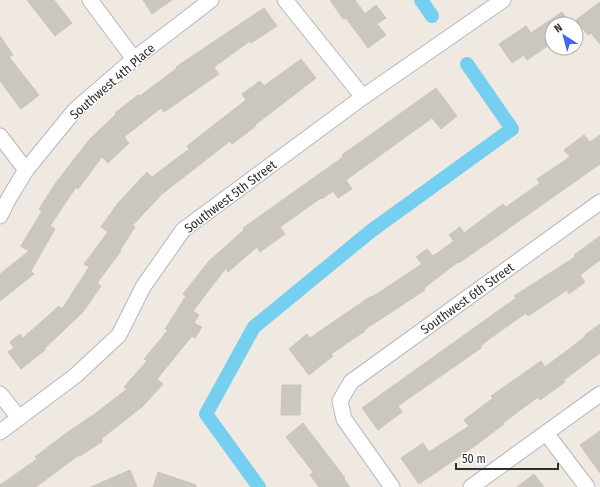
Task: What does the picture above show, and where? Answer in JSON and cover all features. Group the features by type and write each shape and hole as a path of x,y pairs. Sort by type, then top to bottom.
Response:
{"street":[{"path":"90,0 134,59"},
{"name":"Southwest 4th Place","path":"0,216 26,170 75,110 134,59 211,0"},
{"path":"286,0 363,97"},
{"name":"Southwest 5th Street","path":"0,432 75,376 119,335 143,287 183,230 363,97 503,0"},
{"path":"0,136 26,170"},
{"name":"Southwest 6th Street","path":"392,487 344,419 340,401 351,382 600,202"},
{"path":"0,394 19,418"},
{"path":"471,487 600,394"},
{"path":"546,433 588,487"}],"building":[{"path":"27,0 54,0 72,23 55,36"},
{"path":"143,0 172,0 152,14"},
{"path":"330,0 355,0 365,14 376,5 386,18 377,24 386,35 368,48 346,18 343,19"},
{"path":"600,2 600,44 591,33 588,35 584,30 584,16 581,16"},
{"path":"264,8 277,26 251,43 250,41 214,67 219,74 164,112 161,108 124,137 129,143 108,163 102,157 78,189 76,187 50,226 55,229 31,271 34,274 0,301 0,274 29,251 21,246 42,211 39,209 55,184 89,140 116,114 115,113 138,95 140,96 177,68 176,67"},
{"path":"562,12 565,16 556,16"},
{"path":"544,24 544,48 527,60 524,55 512,63 499,44 526,26 531,33"},
{"path":"0,36 13,55 9,57 39,95 21,109 0,81"},
{"path":"301,59 316,78 255,125 256,126 232,144 230,141 162,194 132,226 135,227 120,250 121,251 97,283 101,286 83,312 44,349 45,350 21,369 8,352 14,348 10,342 20,334 23,338 59,306 62,309 89,267 84,264 108,232 101,227 118,203 147,172 152,177 189,149 187,146 246,100 242,94 260,81 264,86"},
{"path":"436,88 457,116 441,129 432,118 346,180 352,189 338,198 333,191 322,199 321,198 280,227 285,234 260,252 257,247 228,272 226,268 193,311 199,315 194,323 202,327 195,338 192,336 157,379 163,384 143,406 101,439 103,441 80,456 79,455 36,487 0,487 0,485 37,459 35,457 127,389 124,387 147,361 144,359 168,330 165,329 186,296 183,294 209,261 244,230 243,228 343,157 342,155"},
{"path":"584,135 590,142 600,135 600,164 459,263 458,262 424,288 425,290 364,330 365,331 331,354 333,356 309,375 289,349 307,334 310,338 371,296 372,297 422,264 416,257 427,249 433,256 454,241 449,235 460,227 464,233 503,204 506,207 540,183 537,179 570,157 564,150"},
{"path":"600,236 600,260 580,275 585,282 569,294 567,290 528,316 526,313 488,340 481,346 481,348 398,406 402,412 378,430 362,408 516,298 514,296 575,257 574,255"},
{"path":"600,324 600,353 564,380 565,382 540,400 538,397 479,443 419,484 401,458 423,443 429,452 469,426 464,420 493,398 491,396 541,361 545,367"},
{"path":"282,385 301,385 300,415 281,415"},
{"path":"303,423 345,478 344,479 350,487 319,487 310,475 313,472 286,437"},
{"path":"600,431 600,473 580,445"},
{"path":"130,470 137,487 91,487"},
{"path":"158,472 196,485 196,487 153,487"},
{"path":"534,474 544,487 517,487"}],"waterway":[{"path":"421,0 432,16"},
{"path":"259,487 206,414 254,327 371,231 512,129 467,64"}]}
